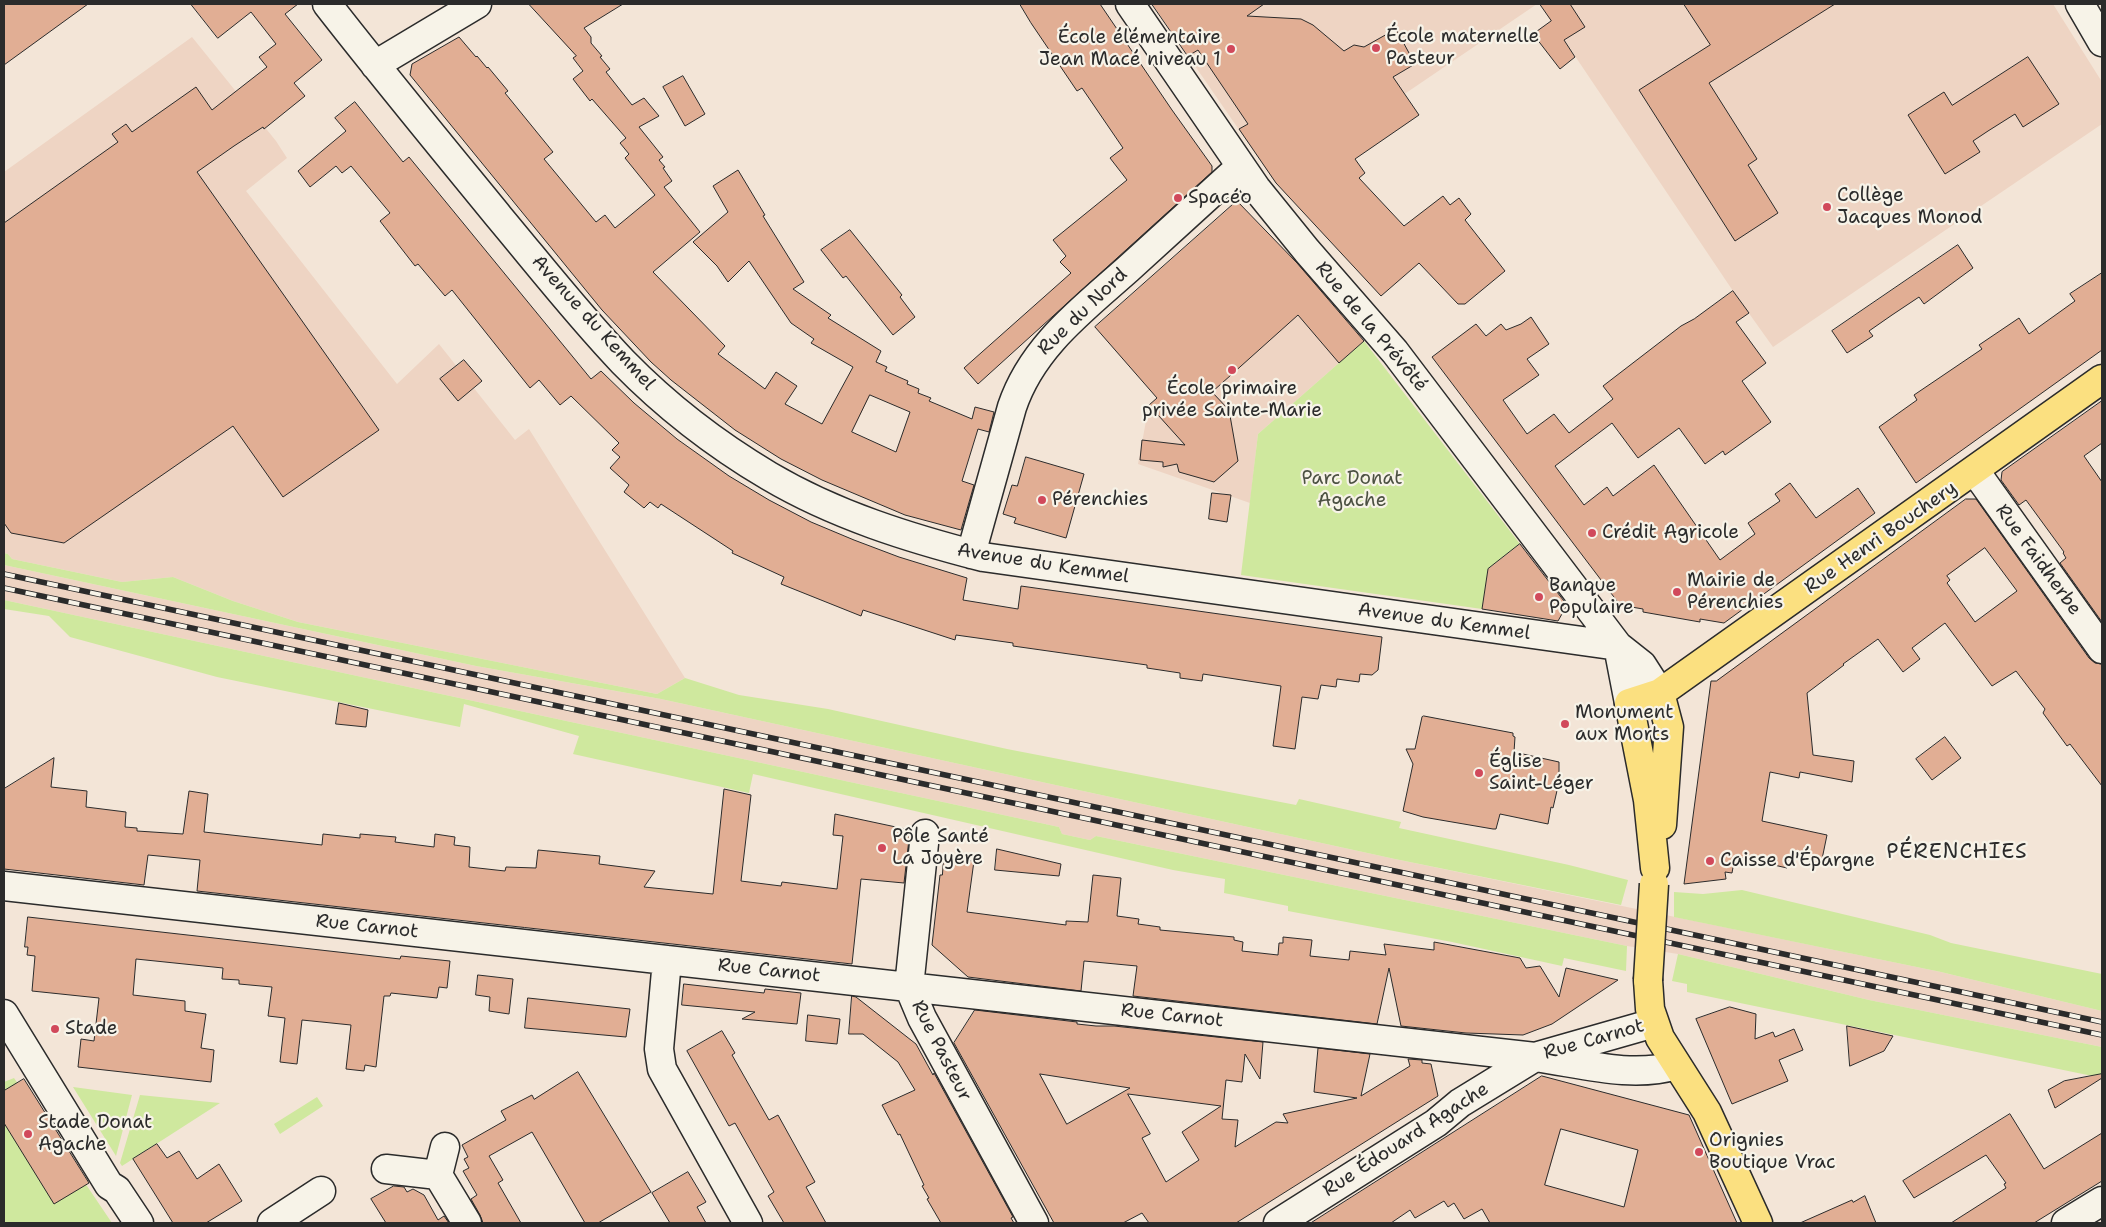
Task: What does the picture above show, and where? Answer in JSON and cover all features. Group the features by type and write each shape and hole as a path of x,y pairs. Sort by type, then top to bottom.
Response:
{"main road":[{"name":"Rue Henri Bouchery","path":"1629,702 1660,693 2102,379"},
{"path":"1660,693 1669,728 1662,829 1655,876 1648,980 1649,1002 1654,1023 1676,1066 1706,1112 1758,1223"},
{"path":"1629,702 1648,800 1655,876"}],"street":[{"name":"Avenue du Kemmel","path":"326,4 374,66 606,344 644,383 707,436 770,476 816,500 886,529 971,554 1618,646"},
{"path":"374,66 477,4"},
{"name":"Rue de la Prévôté","path":"1130,4 1240,167 1280,219 1395,352 1618,646"},
{"path":"2080,4 2102,42"},
{"name":"Rue du Nord","path":"971,554 1012,407 1020,384 1035,359 1069,321 1240,167"},
{"name":"Rue Faidherbe","path":"1975,471 2102,649"},
{"path":"1618,646 1642,665 1660,693"},
{"path":"1618,646 1629,702"},
{"name":"Rue Pasteur","path":"925,834 910,987 922,1018 1034,1223"},
{"name":"Rue Carnot","path":"4,886 1535,1056 1630,1071 1659,1071 1676,1066"},
{"path":"667,960 659,1049 662,1069 748,1223"},
{"path":"4,1014 109,1185 117,1190 139,1223"},
{"name":"Rue Carnot","path":"1535,1056 1654,1023"},
{"name":"Rue Édouard Agache","path":"1278,1223 1436,1123 1460,1103 1535,1056"},
{"path":"445,1147 438,1175 467,1223"},
{"path":"386,1169 438,1175"},
{"path":"272,1223 321,1191"},
{"path":"2066,1223 2102,1201"}],"shaded area":[{"name":"École maternelle Pasteur","path":"1537,4 1275,182 1153,5"},
{"name":"Collège Jacques Monod","path":"1540,4 2053,4 2102,82 2102,124 1773,347 1733,291"},
{"path":"192,37 276,141 287,158 246,191 397,384 439,344 515,440 529,429 685,678 657,694 298,622 233,601 173,577 122,582 12,559 8,554 4,553 4,172"},
{"name":"École primaire privée Sainte-Marie","path":"1237,201 1364,341 1258,434 1250,503 1138,464 1149,405 1157,398 1095,327"},
{"path":"4,565 476,666 661,699 1395,859 1941,972 2102,1011 2102,1047 1869,1000 1678,954 1627,946 1096,836 1090,840 1062,834 1059,827 4,600"}],"green space":[{"name":"Parc Donat Agache","path":"1364,341 1520,544 1488,569 1482,609 1241,575 1258,434"},
{"path":"4,553 8,554 12,559 122,582 173,577 233,601 298,622 657,694 685,678 739,695 828,709 1007,749 1296,805 1299,799 1401,822 1399,828 1569,865 1628,880 1621,905 1395,859 661,699 476,666 4,565"},
{"path":"4,600 1059,827 1062,834 1090,840 1096,836 1627,946 1626,971 1564,958 1562,966 1452,942 1288,911 1288,906 1224,893 1225,879 1173,870 753,774 749,793 573,754 579,736 464,704 460,727 217,677 70,637 49,616 4,609"},
{"path":"1742,890 1930,935 1951,943 2102,974 2102,1011 1941,972 1674,917 1674,892 1703,894"},
{"path":"1678,954 1869,1000 2102,1047 2102,1078 1687,992 1687,984 1672,981"},
{"name":"Stade Donat Agache","path":"14,1078 112,1223 4,1223 4,1082"},
{"path":"73,1087 132,1095 116,1156"},
{"path":"140,1095 220,1103 122,1166 120,1163"},
{"path":"317,1097 323,1106 280,1134 274,1124"}],"building":[{"path":"4,4 88,4 4,65"},
{"path":"191,4 298,4 285,14 322,60 294,83 305,96 264,129 263,127 197,172 379,430 283,497 233,426 64,543 11,533 4,523 4,223 118,142 112,134 126,124 132,132 196,87 212,110 267,67 259,57 276,44 251,12 218,38"},
{"path":"529,4 623,4 584,28 591,37 591,43 610,69 606,72 632,105 644,98 659,116 639,127 663,157 659,160 672,181 664,187 700,232 653,272 725,346 718,354 765,389 776,372 797,386 785,404 822,424 853,367 811,343 814,339 791,323 749,261 728,282 717,266 693,242 728,212 713,186 738,170 765,215 763,216 804,282 793,289 831,315 828,318 881,351 876,362 887,367 885,371 908,381 907,384 919,389 918,393 931,398 929,401 972,419 975,407 994,412 989,432 978,429 962,481 974,485 961,530 905,515 822,480 781,459 735,430 671,380 651,362 602,310 410,75 412,64 459,37 508,91 505,93 553,152 544,159 596,222 605,215 615,228 655,195 625,158 629,154 620,143 626,138 592,99 590,101 573,79 583,71 573,58 576,56","holes":["870,395 910,412 896,452 852,432"]},
{"path":"1020,4 1100,4 1212,166 1212,172 978,384 964,368 1071,273 1060,262 1066,256 1053,240 1127,180 1110,158 1123,148 1082,88 1077,91"},
{"path":"1152,4 1264,4 1247,16 1301,19 1313,25 1344,51 1354,45 1364,47 1396,29 1415,64 1393,77 1419,115 1355,159 1365,173 1359,178 1404,226 1443,196 1450,205 1459,198 1471,214 1465,220 1505,271 1465,304 1458,304 1419,263 1381,296 1276,183 1239,129 1248,124 1198,50 1188,56"},
{"path":"1540,4 1570,4 1585,27 1564,40 1575,57 1560,69 1533,34 1551,21"},
{"path":"1684,4 1835,4 1709,83 1757,159 1748,165 1778,213 1735,241 1639,90 1710,45"},
{"path":"2028,57 2059,104 2023,127 2015,114 1973,141 1980,152 1945,174 1908,115 1944,92 1952,105"},
{"path":"683,76 705,114 685,126 663,87"},
{"path":"355,102 403,162 409,157 591,379 601,371 634,403 677,439 729,476 769,500 811,522 854,540 899,557 967,578 963,600 1018,609 1021,586 1382,637 1378,670 1372,675 1360,674 1359,682 1337,679 1336,687 1321,685 1318,699 1302,697 1295,749 1273,746 1281,686 1203,674 1202,681 1180,678 1180,673 1147,668 1147,665 1013,646 1013,643 956,635 955,640 863,610 861,616 781,584 784,577 732,553 733,551 661,504 658,508 650,502 644,508 624,492 629,485 610,468 620,457 612,450 619,443 571,396 560,405 539,380 530,388 452,290 445,296 418,264 415,266 380,221 390,213 351,166 342,173 336,166 310,187 298,171 346,131 335,118"},
{"name":"École primaire privée Sainte-Marie","path":"1237,201 1297,263 1364,341 1339,363 1298,315 1212,392 1229,410 1238,461 1214,482 1179,472 1177,464 1163,467 1163,462 1140,460 1142,440 1185,445 1149,405 1157,398 1095,327"},
{"path":"850,230 902,295 900,297 915,317 893,335 846,276 843,278 821,250"},
{"path":"1958,245 1973,268 1924,304 1919,297 1892,315 1869,331 1873,336 1847,353 1832,331"},
{"path":"2102,273 2102,350 1916,483 1879,427 1917,400 1914,395 1982,349 1979,345 2019,318 2029,334 2075,301 2070,294"},
{"path":"1733,291 1749,313 1736,322 1766,363 1742,381 1771,422 1725,455 1723,451 1705,464 1679,428 1638,458 1612,423 1555,466 1584,505 1607,487 1613,496 1654,465 1720,560 1755,534 1748,523 1780,501 1775,494 1790,483 1816,518 1858,488 1875,513 1724,623 1700,619 1700,622 1643,612 1643,609 1620,605 1432,357 1476,324 1486,336 1501,324 1506,330 1521,324 1531,317 1549,344 1527,359 1539,375 1503,400 1527,434 1554,414 1569,433 1613,399 1603,386 1681,326"},
{"path":"464,360 482,381 458,401 440,379"},
{"path":"2102,401 2102,443 2084,456 2102,482 2102,622 2060,563 2066,558 2064,552 2026,500 2019,505 2001,480 2002,472"},
{"name":"Pérenchies","path":"1026,457 1084,474 1066,538 1014,523 1016,518 1003,514 1012,485 1017,486"},
{"path":"1212,493 1231,495 1227,522 1209,519"},
{"path":"1966,499 1976,499 2089,658 2095,663 2102,664 2102,786 2070,744 2067,746 2043,713 2045,709 2016,671 1992,686 1945,623 1912,648 1920,659 1903,672 1878,639 1807,693 1813,755 1854,761 1852,782 1800,772 1799,778 1770,772 1762,821 1827,835 1821,864 1790,857 1787,868 1735,856 1732,873 1725,872 1726,879 1684,884 1711,681 1716,681","holes":["1985,548 2017,591 1975,622 1947,583 1950,580 1947,576"]},
{"path":"1520,544 1567,605 1558,621 1482,609 1488,569"},
{"path":"339,703 368,710 366,727 336,724"},
{"name":"Église Saint-Léger","path":"1422,717 1513,733 1515,737 1514,752 1559,762 1559,782 1548,824 1500,814 1496,829 1493,829 1423,817 1403,811 1413,764 1406,749 1415,749"},
{"path":"1945,737 1961,758 1932,780 1916,759"},
{"path":"54,758 51,787 87,791 86,807 126,812 125,827 137,828 137,831 183,834 189,791 208,794 204,832 322,845 323,834 360,838 360,834 396,837 395,842 434,847 435,834 455,837 454,845 470,847 469,867 505,871 506,867 536,868 538,850 600,856 599,864 655,871 644,887 713,894 724,789 751,795 741,881 781,886 782,882 837,889 843,836 833,835 835,814 910,830 904,883 861,879 852,964 197,891 200,860 148,855 144,885 4,869 4,789"},
{"path":"997,849 1061,864 1059,876 995,870"},
{"path":"944,858 974,861 967,912 1066,925 1066,921 1088,922 1093,875 1121,878 1117,916 1139,919 1138,924 1160,927 1160,930 1234,937 1234,940 1243,942 1242,951 1278,955 1279,943 1283,943 1283,937 1312,940 1310,956 1349,960 1350,951 1386,955 1384,944 1434,950 1434,942 1520,958 1526,968 1540,966 1559,997 1566,968 1618,980 1552,1024 1523,1035 1466,1033 1401,1026 1389,968 1377,1024 1133,996 1137,966 1084,961 1081,991 968,977 932,945 940,875 942,875"},
{"path":"28,917 400,959 401,956 450,961 447,988 439,987 437,998 391,993 390,996 384,996 376,1067 365,1065 364,1071 346,1069 351,1025 302,1020 297,1064 280,1062 285,1018 268,1016 272,987 239,984 239,980 222,979 223,968 136,959 133,995 185,1001 185,1011 206,1014 201,1048 214,1050 211,1082 78,1067 81,1039 94,1041 99,998 32,991 35,956 27,955 28,947 25,947"},
{"path":"478,975 513,979 509,1014 489,1011 490,997 476,995"},
{"path":"684,984 764,993 765,989 801,993 797,1024 742,1019 755,1012 682,1005"},
{"path":"852,996 856,997 916,1044 933,1075 934,1073 1013,1217 1011,1218 1014,1223 941,1223 927,1199 929,1198 922,1186 924,1185 900,1134 898,1135 882,1105 915,1090 898,1062 863,1034 849,1034"},
{"path":"528,998 630,1009 626,1037 525,1028"},
{"path":"1730,1007 1756,1014 1755,1039 1773,1032 1775,1037 1794,1029 1803,1050 1779,1060 1788,1081 1732,1104 1696,1019"},
{"path":"975,1010 1077,1022 1077,1024 1114,1026 1263,1042 1260,1079 1245,1054 1242,1082 1226,1080 1222,1119 1238,1120 1235,1147 1276,1122 1288,1123 1283,1114 1357,1098 1314,1092 1318,1048 1370,1054 1361,1096 1410,1066 1408,1059 1422,1060 1422,1063 1431,1064 1438,1096 1236,1223 1149,1223 1142,1213 1123,1223 1054,1223 954,1043","holes":["1040,1074 1130,1088 1067,1124","1128,1094 1221,1106 1182,1132 1199,1160 1166,1182 1142,1138 1150,1134"]},
{"path":"808,1015 840,1019 837,1044 806,1041"},
{"path":"1847,1026 1893,1036 1884,1051 1850,1066"},
{"path":"722,1031 735,1053 732,1055 769,1120 778,1115 815,1182 806,1187 826,1223 784,1223 768,1196 774,1192 735,1123 729,1126 687,1051"},
{"path":"578,1072 651,1192 598,1223 585,1223 532,1132 489,1156 503,1180 498,1183 521,1223 483,1223 471,1199 477,1195 463,1171 469,1168 464,1159 468,1157 462,1145 506,1120 501,1111 532,1095 534,1099"},
{"path":"2102,1074 2102,1078 2055,1108 2048,1090 2064,1081"},
{"path":"1542,1076 1689,1115 1737,1223 1490,1223 1482,1209 1464,1219 1454,1203 1448,1207 1444,1201 1415,1218 1410,1210 1391,1223 1311,1223","holes":["1561,1129 1638,1150 1624,1207 1545,1185"]},
{"path":"24,1079 89,1183 54,1204 4,1123 4,1091"},
{"path":"2010,1114 2044,1169 2102,1133 2102,1181 2034,1223 1951,1223 2006,1188 2004,1184 2006,1183 1986,1155 1914,1198 1903,1181"},
{"path":"157,1144 167,1158 179,1151 197,1179 219,1164 242,1201 206,1223 173,1223 133,1159"},
{"path":"688,1172 706,1202 697,1207 706,1223 670,1223 652,1193"},
{"path":"394,1186 404,1187 407,1192 413,1189 424,1195 438,1220 444,1216 449,1223 386,1223 371,1199"},
{"path":"1865,1196 1876,1223 1800,1223 1852,1200 1853,1202"}],"railway":[{"path":"4,574 2102,1022"},
{"path":"4,588 2102,1035"}],"place":[{"name":"École maternelle Pasteur","path":"1376,48"},
{"name":"École élémentaire Jean Macé niveau 1","path":"1231,49"},
{"name":"Spacéo","path":"1178,198"},
{"name":"Collège Jacques Monod","path":"1827,207"},
{"name":"École primaire privée Sainte-Marie","path":"1232,370"},
{"name":"Pérenchies","path":"1042,500"},
{"name":"Crédit Agricole","path":"1592,533"},
{"name":"Mairie de Pérenchies","path":"1677,592"},
{"name":"Banque Populaire","path":"1539,597"},
{"name":"Monument aux Morts","path":"1565,724"},
{"name":"Église Saint-Léger","path":"1479,773"},
{"name":"Pôle Santé La Joyère","path":"882,848"},
{"name":"Caisse d'Épargne","path":"1710,861"},
{"name":"Stade","path":"55,1029"},
{"name":"Stade Donat Agache","path":"28,1134"},
{"name":"Orignies Boutique Vrac","path":"1699,1152"}],"district":[{"name":"PÉRENCHIES","path":"1957,853"}]}
